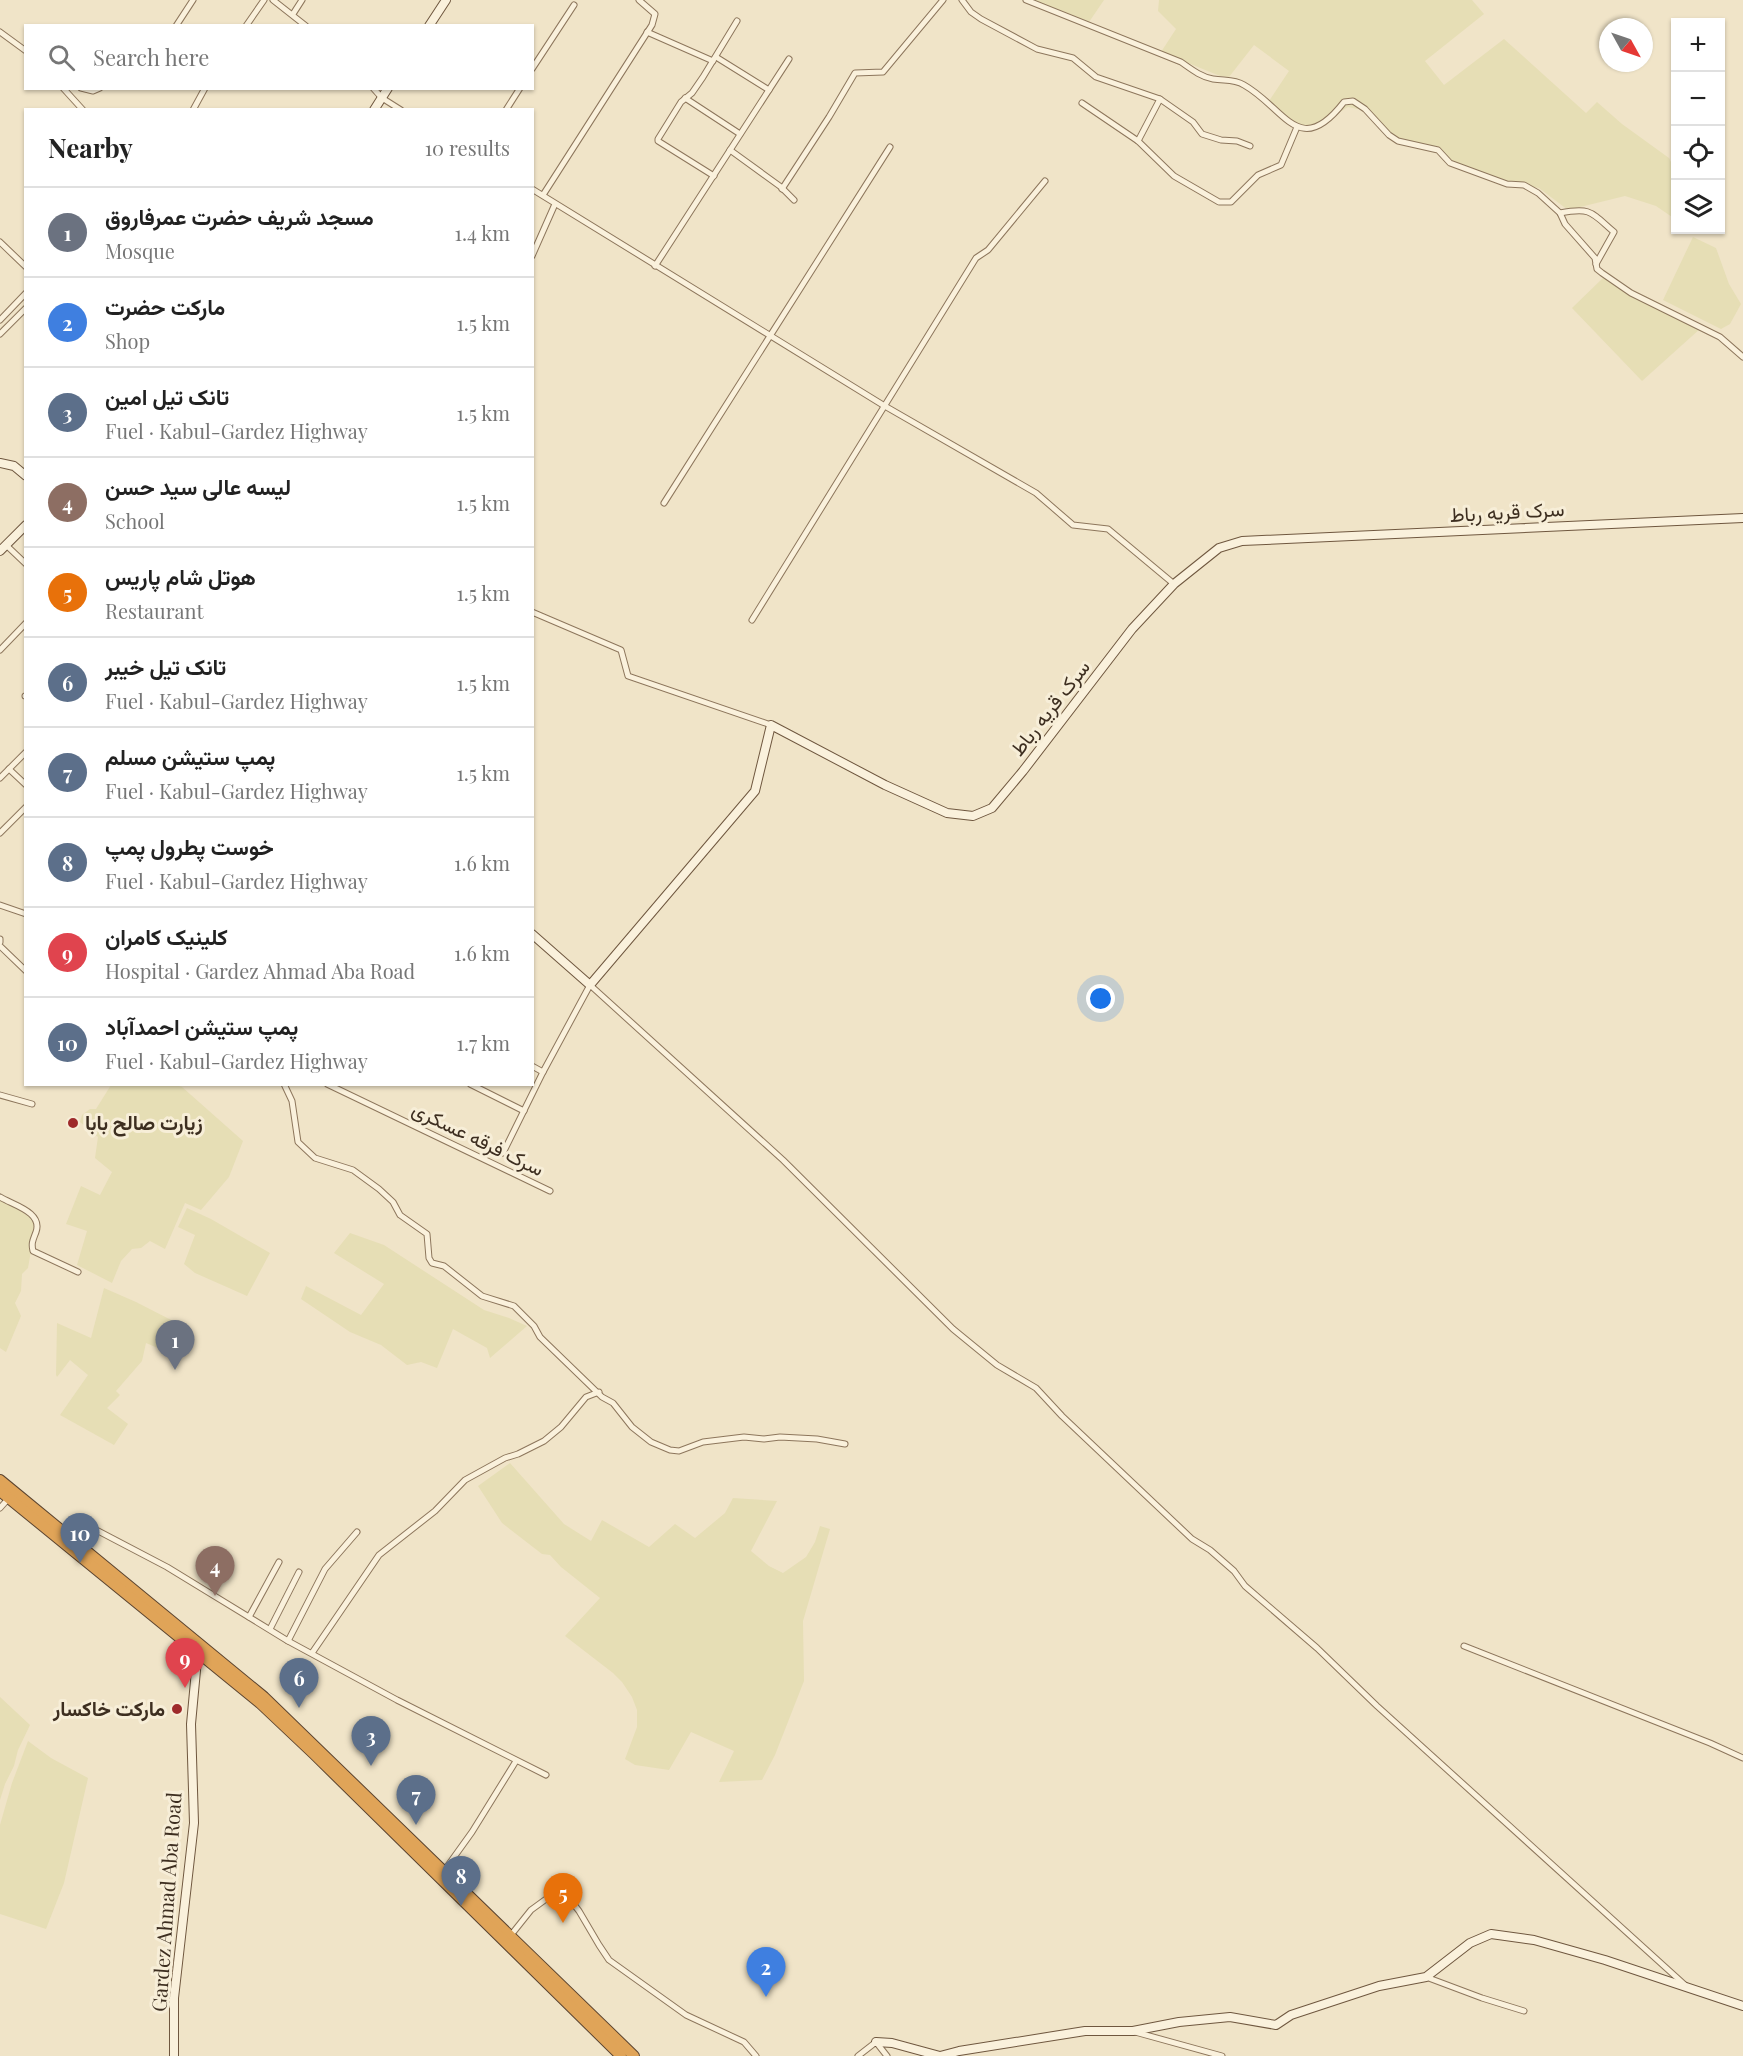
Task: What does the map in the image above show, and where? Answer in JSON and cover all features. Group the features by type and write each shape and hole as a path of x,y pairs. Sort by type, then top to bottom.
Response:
{"highway":[{"path":"0,1480 260,1703 620,2056"},
{"path":"4,1494 198,1648 264,1697 634,2056"}],"street":[{"path":"177,24 193,0"},
{"path":"247,24 264,0"},
{"path":"273,0 304,24"},
{"path":"293,14 302,0"},
{"path":"430,24 446,0"},
{"path":"543,195 647,32 655,14 639,0"},
{"path":"782,189 855,73 883,72 943,0"},
{"path":"962,0 981,20 1037,49 1073,58 1096,77 1160,99 1193,122 1202,134 1250,146"},
{"path":"1026,0 1180,62 1203,76 1236,81 1247,86 1297,127 1313,128 1330,120 1344,102 1353,101 1365,109 1389,135 1398,141 1438,150 1450,163 1508,184 1524,185 1538,192 1560,213 1565,224 1595,258 1602,273 1632,293 1720,337 1743,357"},
{"path":"534,66 574,5"},
{"path":"714,176 658,141 685,98 692,93 737,21"},
{"path":"0,32 24,50"},
{"path":"647,32 714,59 769,90"},
{"path":"655,266 789,59"},
{"path":"65,90 81,108"},
{"path":"194,108 204,90"},
{"path":"375,90 382,98 398,108"},
{"path":"375,108 387,90"},
{"path":"507,108 519,90"},
{"path":"685,98 740,134"},
{"path":"1138,141 1160,99"},
{"path":"1082,103 1138,141 1174,176 1219,202 1231,202 1258,175 1281,165 1297,127"},
{"path":"664,503 890,147"},
{"path":"730,150 794,200"},
{"path":"752,620 976,258 987,250 1045,181"},
{"path":"534,190 883,405 1036,493 1073,525 1108,529 1174,584"},
{"path":"534,251 555,204"},
{"path":"1560,213 1580,209 1589,211 1614,232 1596,264"},
{"path":"0,242 24,265"},
{"path":"0,320 24,295"},
{"path":"0,334 24,310"},
{"path":"1732,347 1743,348"},
{"path":"0,463 14,466 24,474"},
{"name":"سرک قریه رباط","path":"771,724 885,785 947,813 973,816 992,808 1132,629 1174,584 1220,548 1242,541 1743,518"},
{"path":"24,527 3,548 24,563"},
{"path":"503,1153 590,985 755,791 771,724 628,676 621,650 534,613"},
{"path":"0,650 24,625"},
{"path":"0,778 24,754"},
{"path":"9,769 24,783"},
{"path":"0,833 24,809"},
{"path":"0,906 24,913"},
{"path":"534,936 783,1160 953,1329 997,1365 1036,1388 1062,1416 1192,1539 1210,1550 1234,1571 1245,1586 1317,1648 1377,1706 1687,1986"},
{"path":"0,942 24,969"},
{"path":"534,1067 543,1072"},
{"path":"285,1086 292,1101 297,1142 315,1158 353,1170 379,1189 393,1202 400,1215 427,1234 429,1258 432,1263 444,1266 483,1296 514,1305 534,1326 540,1337 602,1396 613,1403 632,1427 651,1442 670,1450 679,1451 703,1442 744,1437 817,1439 846,1444"},
{"name":"سرک فرقه عسکری","path":"331,1086 550,1191"},
{"path":"474,1086 524,1111"},
{"path":"0,1095 32,1104"},
{"path":"0,1197 32,1213 37,1221 31,1244 33,1251 78,1272"},
{"path":"312,1653 379,1555 435,1511 465,1480 505,1458 544,1441 561,1427 586,1397 599,1392"},
{"path":"0,1509 4,1494"},
{"path":"69,1537 81,1522 167,1567 288,1641 397,1700 546,1775"},
{"path":"288,1641 325,1569 357,1532"},
{"path":"249,1617 279,1562"},
{"path":"270,1629 299,1572"},
{"path":"1464,1646 1743,1758"},
{"name":"Gardez Ahmad Aba Road","path":"174,2056 174,1998 194,1823 191,1724 198,1648"},
{"path":"444,1871 472,1832 516,1761"},
{"path":"511,1935 531,1910 553,1894 569,1898 609,1960 686,2015 744,2042 756,2056"},
{"path":"858,2056 876,2042 891,2043 940,2056 1085,2031 1133,2031 1179,2022 1230,2017 1276,2025 1291,2015 1379,1986 1426,1977 1470,1943 1491,1934 1534,1940 1605,1960 1687,1986 1743,2007"},
{"path":"1426,1977 1524,2011"},
{"path":"1133,2031 1222,2056"},
{"path":"876,2042 887,2056"}],"shaded area":[{"path":"1029,0 1104,0 1089,22"},
{"path":"1159,0 1472,0 1484,14 1425,61 1444,85 1504,39 1586,113 1597,102 1622,124 1669,158 1671,162 1671,216 1656,206 1625,196 1568,210 1539,188 1510,183 1450,162 1435,147 1403,141 1395,137 1363,108 1348,107 1315,128 1291,122 1267,104 1289,71 1254,45 1229,77 1220,76 1161,52 1176,29 1158,11"},
{"path":"1693,237 1716,248 1729,284 1741,304 1730,324 1721,329 1663,300"},
{"path":"1603,278 1645,296 1701,328 1642,381 1572,308"},
{"path":"110,1086 179,1086 243,1141 229,1177 201,1210 185,1203 165,1249 150,1241 141,1248 132,1249 121,1261 112,1283 77,1265 87,1231 66,1224 81,1186 100,1195 112,1172 95,1158 98,1137 80,1122 82,1115 90,1109 96,1109"},
{"path":"0,1196 36,1222 28,1268 22,1274 21,1291 15,1303 21,1316 6,1352 0,1348"},
{"path":"187,1208 270,1253 247,1296 195,1273 184,1264 195,1235 178,1227"},
{"path":"350,1233 384,1245 484,1310 527,1326 490,1358 487,1348 453,1329 437,1368 421,1362 407,1365 381,1345 350,1332 301,1299 306,1286 361,1315 384,1284 334,1253"},
{"path":"104,1288 175,1322 160,1349 146,1343 142,1361 116,1391 120,1395 107,1408 128,1424 114,1445 60,1415 88,1375 70,1360 57,1377 56,1375 57,1323 91,1338"},
{"path":"510,1463 564,1524 591,1541 602,1520 649,1547 675,1524 695,1538 725,1513 733,1498 777,1501 751,1551 769,1566 783,1573 806,1557 815,1542 820,1526 830,1529 803,1621 804,1681 775,1755 762,1780 719,1782 734,1751 691,1732 669,1770 635,1765 625,1759 637,1727 637,1710 632,1697 613,1673 565,1636 600,1598 561,1567 550,1555 542,1554 502,1523 478,1486"},
{"path":"0,1697 30,1725 18,1750 0,1800"},
{"path":"28,1741 51,1758 88,1778 64,1883 46,1929 0,1914 0,1825 12,1783"}],"place":[{"name":"زیارت صالح بابا","path":"73,1123"},
{"name":"مسجد شریف حضرت عمرفاروق","path":"175,1370"},
{"name":"پمپ ستیشن احمدآباد","path":"80,1563"},
{"name":"لیسه عالی سید حسن","path":"215,1596"},
{"name":"کلینیک کامران","path":"185,1688"},
{"name":"تانک تیل خیبر","path":"299,1708"},
{"name":"مارکت خاکسار","path":"177,1709"},
{"name":"تانک تیل امین","path":"371,1766"},
{"name":"پمپ ستیشن مسلم","path":"416,1825"},
{"name":"خوست پطرول پمپ","path":"461,1906"},
{"name":"هوتل شام پاریس","path":"563,1923"},
{"name":"مارکت حضرت","path":"766,1997"}]}
